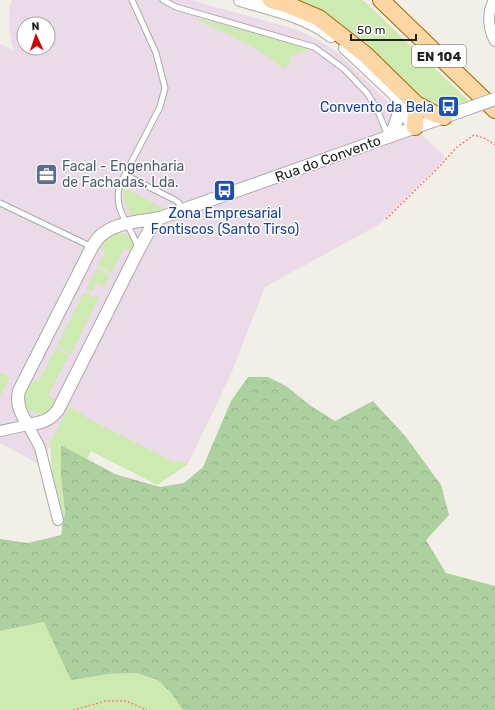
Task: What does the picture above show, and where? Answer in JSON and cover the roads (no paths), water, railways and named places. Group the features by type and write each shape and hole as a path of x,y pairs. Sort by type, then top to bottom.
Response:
{"main road":[{"path":"271,0 286,4 319,18 366,55 416,104 423,109 444,117"},
{"name":"EN 104","path":"381,1 495,110"},
{"path":"415,127 416,104"}],"street":[{"path":"240,0 302,19 324,31 355,56 394,94 400,110 415,127"},
{"path":"494,0 491,6 489,23 490,33 495,41"},
{"name":"Rua do Convento","path":"28,426 18,404 19,391 92,247 104,233 110,229 126,224 160,218 182,211 495,99"},
{"path":"388,137 394,128 400,110"},
{"path":"0,431 28,426 47,420 51,418 58,410 138,249 150,229 160,218"},
{"path":"28,426 40,448 48,475 58,520"}],"lane":[{"path":"132,0 156,53 165,88 160,107 125,175 118,192 118,203 126,224 134,236 138,249"},
{"path":"163,0 176,7 314,46 344,69 367,93 377,109 388,137"},
{"path":"125,175 175,200 179,204 182,211"},
{"path":"0,203 92,247"}],"place":[{"name":"Convento da Bela","path":"449,107"},
{"name":"Facal - Engenharia de Fachadas, Lda.","path":"47,174"},
{"name":"Zona Empresarial Fontiscos (Santo Tirso)","path":"225,191"}]}
